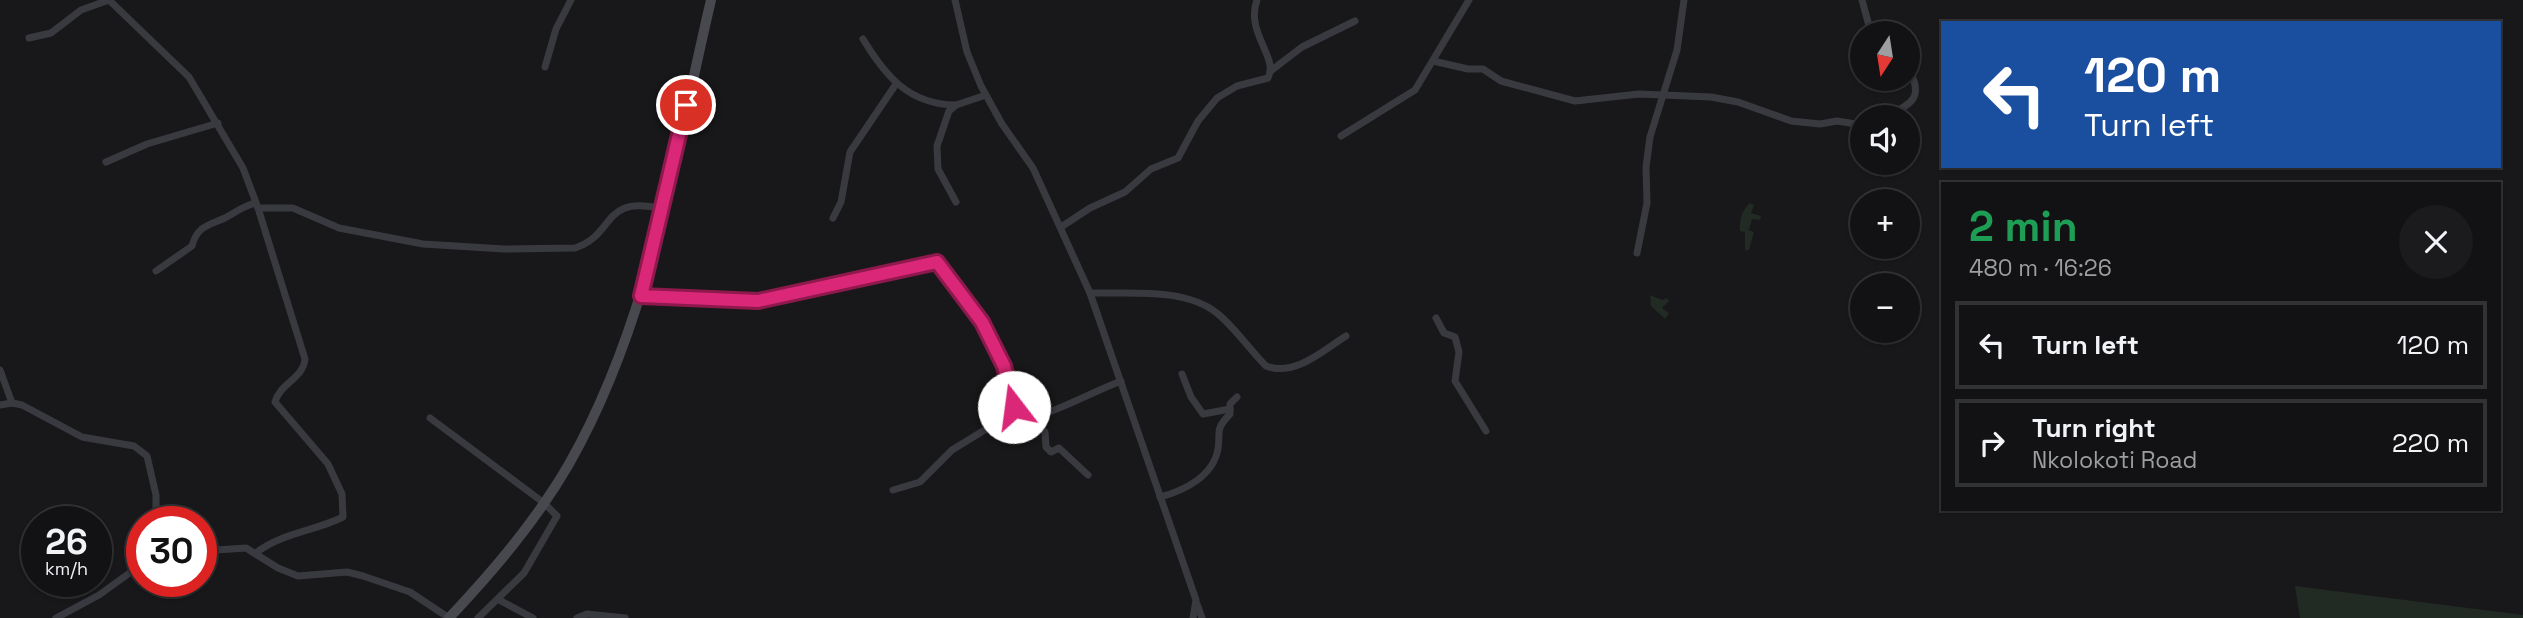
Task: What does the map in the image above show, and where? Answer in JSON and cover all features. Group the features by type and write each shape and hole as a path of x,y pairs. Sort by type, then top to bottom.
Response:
{"main road":[{"path":"449,618 508,552 544,503 591,422 641,296 710,0"}],"street":[{"path":"29,38 51,33 81,10 109,0 189,77 243,168 305,359 300,373 284,387 275,402 327,464 342,494 343,517 307,532 274,540 257,552"},
{"path":"545,66 556,29 571,0"},
{"path":"955,0 967,52 986,95 1033,168 1090,293 1202,618"},
{"path":"1257,0 1253,22 1272,70"},
{"path":"1341,136 1415,90 1469,0"},
{"path":"1637,253 1647,203 1646,167 1650,136 1677,50 1684,0"},
{"path":"1862,0 1868,21"},
{"path":"1061,227 1090,208 1125,192 1152,169 1178,158 1198,121 1217,98 1237,86 1268,78 1272,70 1302,47 1355,21"},
{"path":"863,39 896,85 933,103 956,105"},
{"path":"1433,61 1468,69 1483,69 1501,81 1575,101 1639,94 1725,99 1791,121 1850,123"},
{"path":"833,218 841,202 850,152 896,85"},
{"path":"956,202 947,190 935,159 949,111 956,105 986,95"},
{"path":"106,162 147,144 218,123"},
{"path":"156,271 192,246 194,237 209,222 226,217 238,208 257,205 293,208 339,228 423,244 504,249 575,248 584,245 626,206 638,204 662,209"},
{"path":"641,296 758,301 937,262 982,322 1004,366 1014,407 1012,415 952,450 920,482 893,490"},
{"path":"1090,293 1153,295 1206,305 1219,314 1266,366 1277,370 1300,365 1346,337"},
{"path":"1436,318 1444,333 1455,337 1459,352 1455,381 1486,431"},
{"path":"0,370 12,403"},
{"path":"1182,374 1191,397 1203,414 1230,409"},
{"path":"1029,419 1057,411 1077,398 1121,381"},
{"path":"1160,497 1187,488 1200,479 1218,449 1216,436 1237,397"},
{"path":"0,405 12,403 82,437 134,446 147,456 156,506"},
{"path":"1014,407 1045,432 1046,447 1052,452 1059,448 1088,475"},
{"path":"429,418 556,513 557,520 524,573 478,618"},
{"path":"217,550 246,548 257,552 278,568 298,576 347,572 395,585 449,618"},
{"path":"57,618 99,596 126,576"},
{"path":"499,600 533,618"},
{"path":"1193,618 1196,600"},
{"path":"576,618 587,614 625,618"}],"shaded area":[{"path":"1750,203 1754,205 1751,213 1761,216 1760,220 1752,219 1749,230 1754,232 1749,250 1745,250 1745,232 1740,231 1740,223 1743,212"},
{"path":"1650,295 1662,300 1667,298 1669,301 1662,308 1669,313 1665,319 1651,306"},
{"path":"2295,586 2523,615 2523,618 2300,618"}],"route":[{"path":"686,105 641,296 673,300 758,301 826,284 937,262 942,264 954,288 982,322 1004,366 1014,407"}]}
